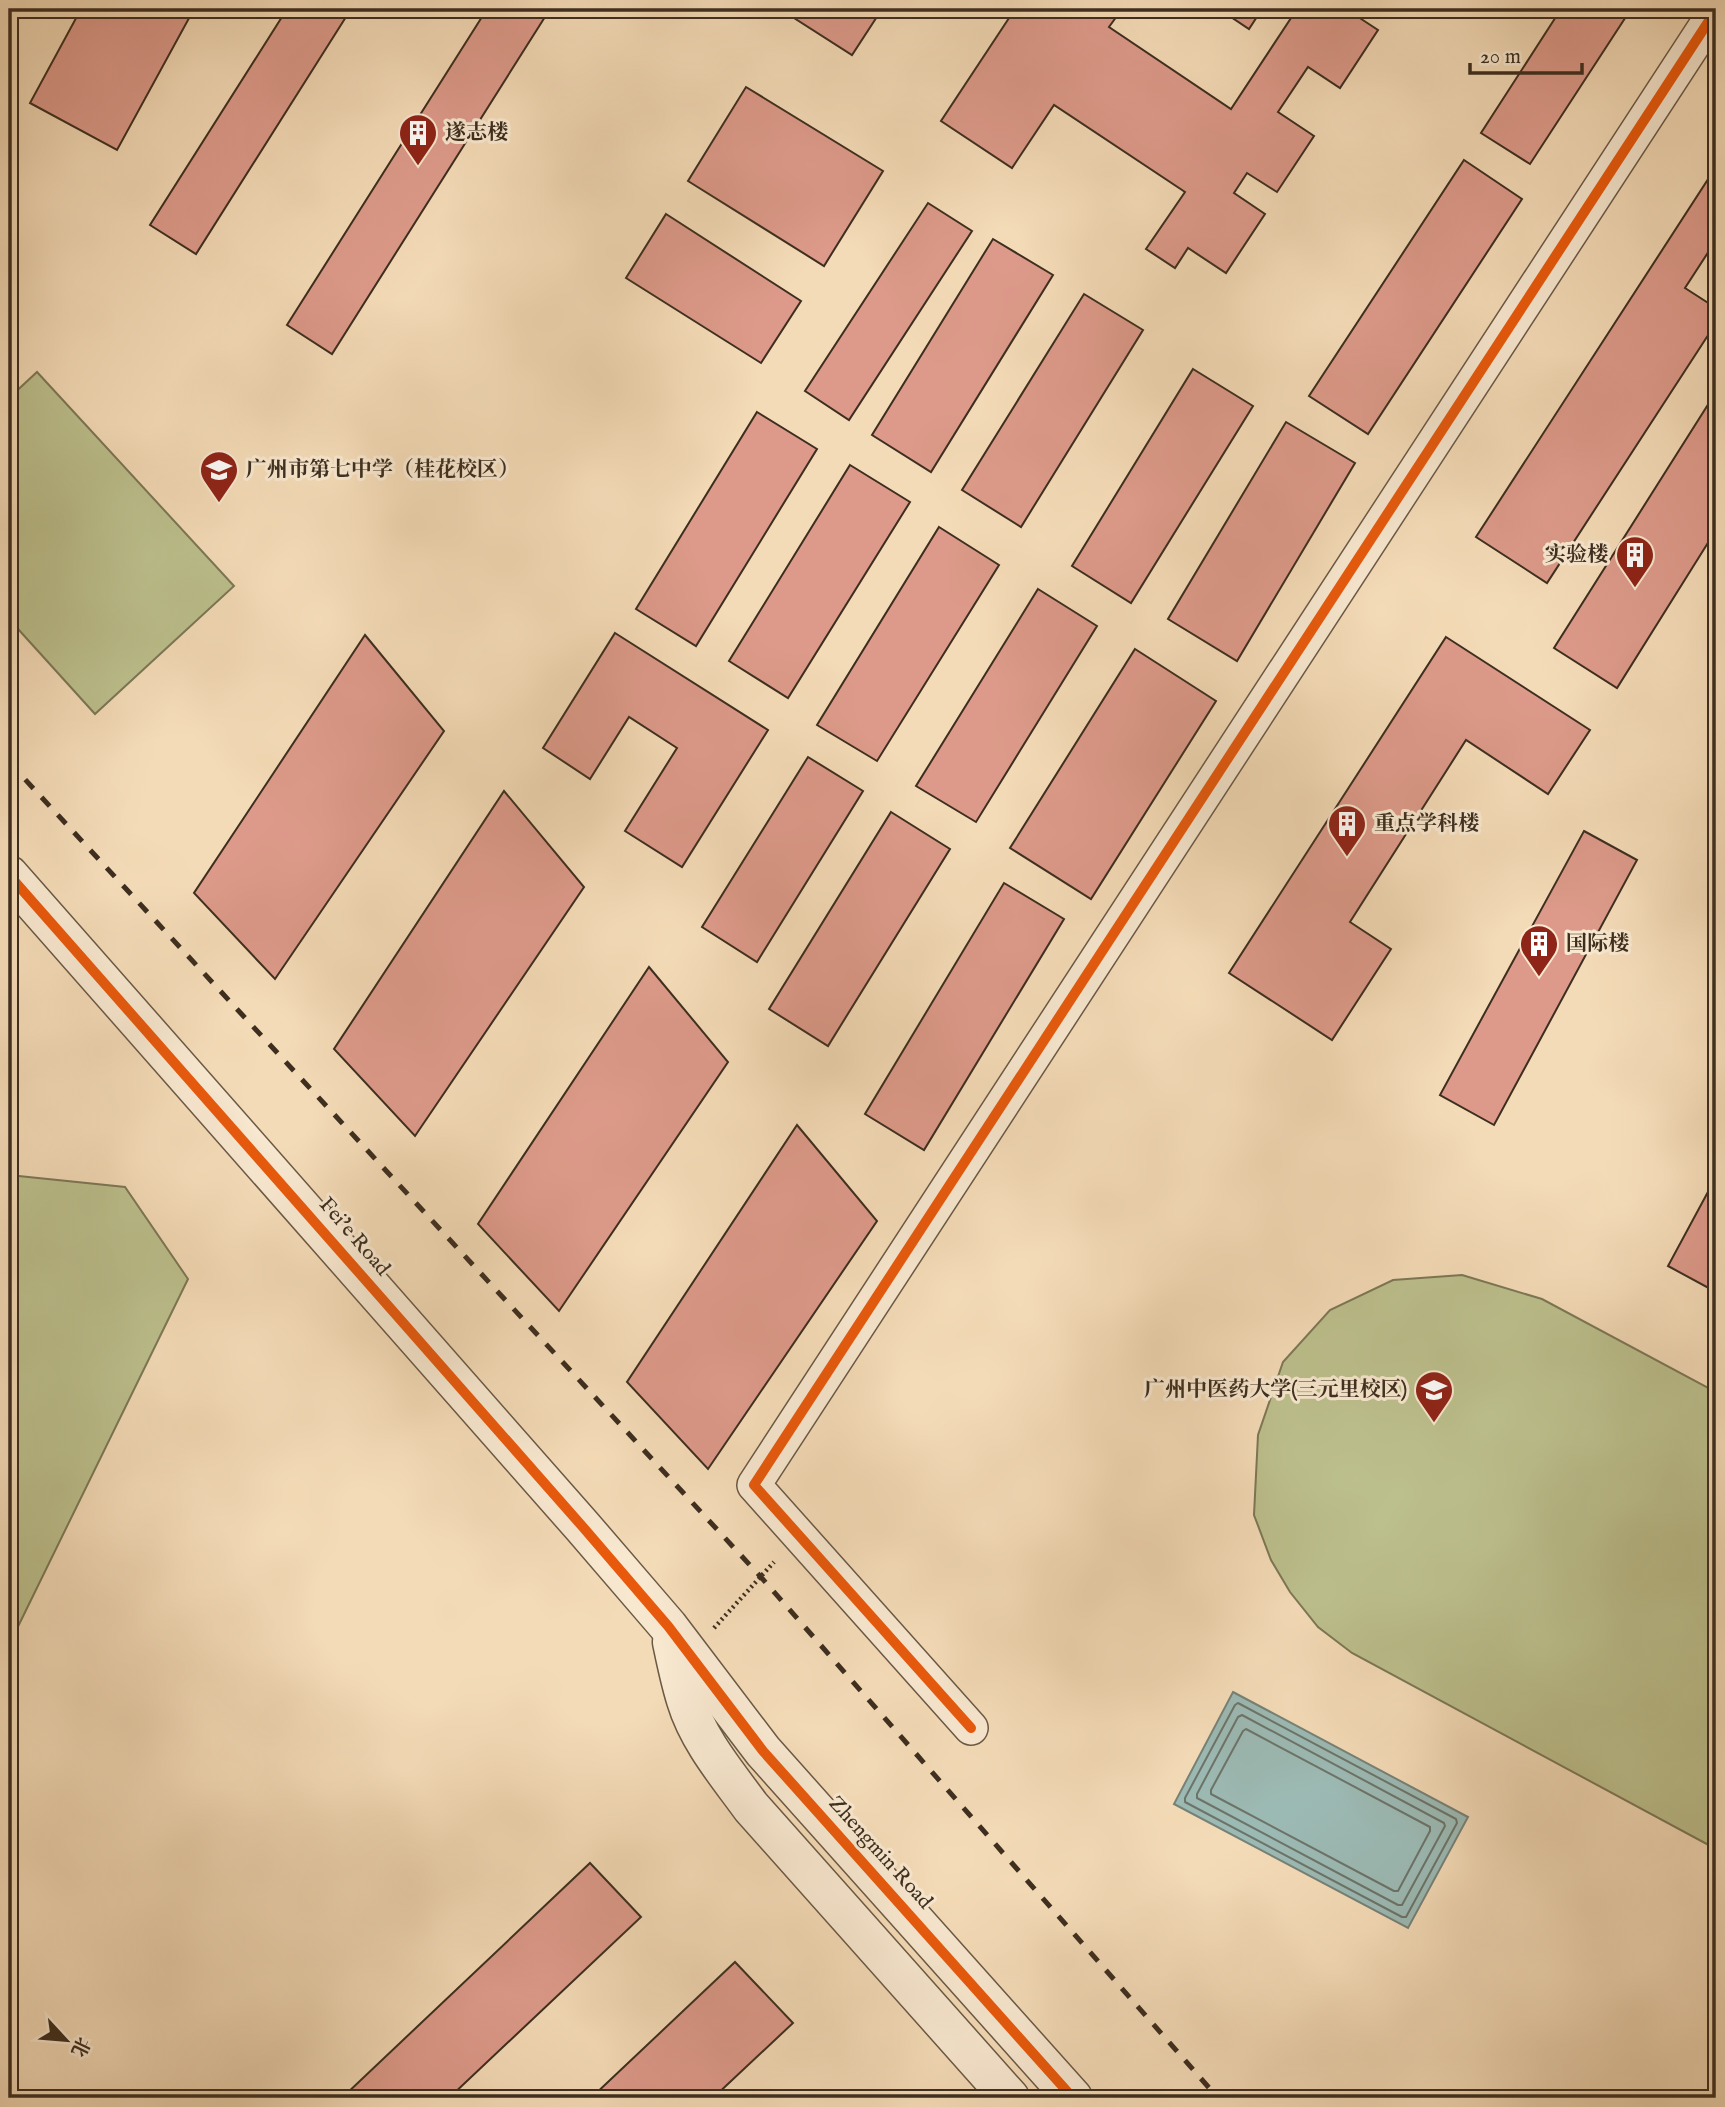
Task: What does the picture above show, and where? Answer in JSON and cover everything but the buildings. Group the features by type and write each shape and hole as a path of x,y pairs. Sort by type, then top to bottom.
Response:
{"street":[{"path":"971,1728 754,1485 1716,10"},
{"name":"Fei'e Road","path":"9,875 679,1641"},
{"path":"679,1641 686,1702 724,1772 751,1807 1010,2098"},
{"name":"Zhengmin Road","path":"679,1641 763,1751 1073,2098"}],"path":[{"path":"679,1641 760,1576 800,1537"}],"green space":[{"path":"37,372 234,586 95,714 9,619 9,398"},
{"path":"9,1175 125,1187 188,1279 9,1645"},
{"path":"1462,1275 1542,1299 1716,1392 1716,1849 1352,1653 1318,1627 1290,1592 1271,1560 1254,1515 1258,1435 1283,1362 1330,1310 1393,1280"}],"water":[{"path":"1233,1692 1468,1817 1408,1928 1174,1804"}],"railway":[{"path":"9,762 760,1576 1218,2098"}],"cycle path":[{"path":"971,1728 754,1485 1716,10"},
{"path":"9,875 582,1526 668,1626 763,1751 1073,2098"}],"place":[{"name":"遂志楼","path":"418,167"},
{"name":"广州市第七中学（桂花校区）","path":"219,504"},
{"name":"实验楼","path":"1635,589"},
{"name":"重点学科楼","path":"1347,858"},
{"name":"国际楼","path":"1539,978"},
{"name":"广州中医药大学(三元里校区)","path":"1434,1424"}]}
